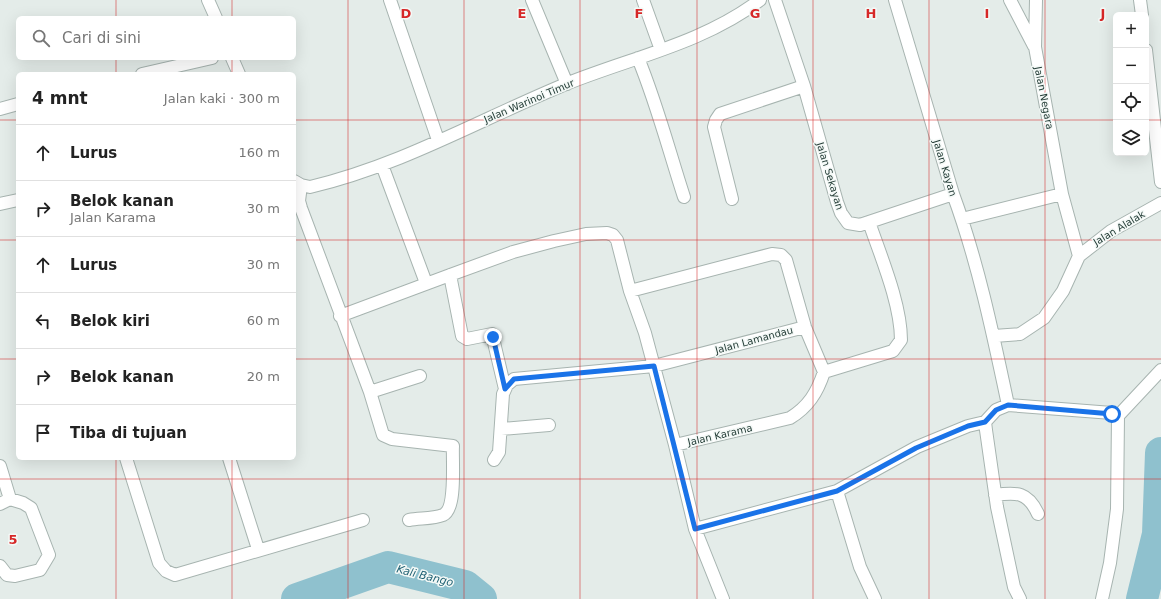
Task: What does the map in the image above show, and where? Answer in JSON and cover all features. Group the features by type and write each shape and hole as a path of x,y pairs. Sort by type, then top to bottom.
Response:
{"street":[{"path":"208,0 215,16"},
{"path":"390,0 438,140"},
{"path":"532,0 567,84"},
{"path":"643,0 662,50"},
{"name":"Jalan Warinoi Timur","path":"297,183 310,187 382,165 567,84 690,39 737,16 760,0"},
{"name":"Jalan Sekayan","path":"775,0 804,86 841,213 848,223 860,225 869,222"},
{"name":"Jalan Kayan","path":"895,0 952,194 962,219 994,336 1008,405"},
{"path":"1010,0 1035,48"},
{"name":"Jalan Negara","path":"1036,0 1035,48 1062,194 1079,256"},
{"path":"1140,0 1142,12"},
{"path":"638,58 654,95 668,150 684,197"},
{"path":"151,72 203,60"},
{"path":"233,60 238,72"},
{"path":"1149,76 1161,182"},
{"path":"732,199 714,127 716,120 720,114 804,86"},
{"path":"0,109 16,105"},
{"path":"382,165 426,283"},
{"path":"297,183 301,208 340,316 370,392 383,435 392,439 453,446 452,501 448,512 442,515 409,520"},
{"path":"824,372 894,351 901,340 897,314 869,222 952,194"},
{"path":"962,219 1062,194"},
{"path":"0,204 16,200"},
{"name":"Jalan Alalak","path":"1079,256 1089,246 1111,231 1161,203"},
{"path":"340,316 426,283 514,252 586,234 607,233 613,235 617,240 630,290 645,333 675,445"},
{"path":"630,290 772,254 781,255 786,260 805,327"},
{"path":"994,336 1020,334 1044,318 1063,291 1079,256"},
{"path":"450,275 462,336 467,339 492,334 505,389 499,452 494,460"},
{"name":"Jalan Lamandau","path":"505,389 514,379 654,366 805,327 824,372"},
{"path":"1102,599 1110,563 1117,510 1118,416 1161,370"},
{"name":"Jalan Karama","path":"722,599 695,529 675,445 790,418 802,410 811,401 824,372"},
{"path":"370,392 420,376"},
{"path":"695,529 837,491 916,448 968,426 985,422 996,410 1008,405 1112,414 1118,416"},
{"path":"985,422 995,495 1014,587 1020,599"},
{"path":"501,429 549,425"},
{"path":"127,460 159,563 166,571 175,575 258,549 363,520"},
{"path":"230,460 258,549"},
{"path":"0,466 5,501 23,503 31,508 49,555 40,570 21,575 7,575 0,566"},
{"path":"837,491 860,567 875,599"},
{"path":"995,495 1015,493 1022,494 1030,500 1038,514"}],"waterway":[{"name":"Kali Bango","path":"1142,599 1158,534 1161,453"},
{"name":"Kali Bango","path":"297,599 388,567 465,586 481,599"}],"route":[{"path":"493,337 505,389 509,382 514,379 654,366 695,529 837,491 916,448 951,432 985,422 996,410 1008,405 1112,414"}]}
